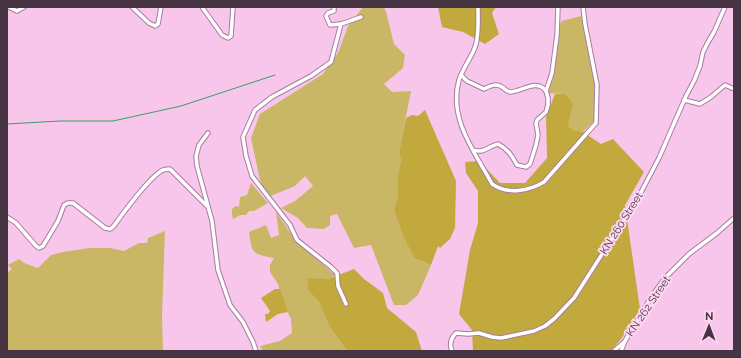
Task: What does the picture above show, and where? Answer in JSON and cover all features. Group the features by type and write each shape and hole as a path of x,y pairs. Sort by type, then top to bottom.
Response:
{"street":[{"path":"9,7 16,11 24,7"},
{"path":"132,7 149,23 155,26 158,24 161,7"},
{"path":"202,7 222,34 228,38 231,36 233,7"},
{"path":"334,7 334,11 328,13 326,16 330,25 341,24 360,17"},
{"path":"478,7 476,42 461,75 456,94 456,101 461,125 466,139 492,184 507,191 535,187 544,182 559,167 596,123 597,85 583,7"},
{"path":"546,91 552,72 557,35 558,7"},
{"name":"KN 260 Street","path":"452,351 452,336 456,333 479,333 492,337 511,336 534,331 545,326 574,298 638,198 659,158 684,100 694,81 700,66 703,52 725,7"},
{"path":"341,24 331,62 311,76 272,97 255,110 244,137 246,156 252,176 290,225 297,240 337,273 338,286 346,304"},
{"path":"461,75 467,81 484,89 494,84 501,86 510,92 524,87 538,86 544,88 548,98 546,112 537,120 536,123 538,135 536,145 530,164 526,167 517,165 511,154 498,144 491,145 479,152 473,149"},
{"path":"684,100 700,104 725,85 734,89"},
{"path":"208,133 199,145 196,156 197,166 214,234 218,270 230,305 243,322 256,351"},
{"path":"7,217 16,223 39,248 43,246 58,221 64,205 68,203 73,203 105,228 110,229 149,182 161,171 166,169 170,169 208,207"},
{"name":"KN 262 Street","path":"621,351 625,341 652,296 666,277 689,254 718,233 734,218"},
{"path":"614,351 625,341"}],"shaded area":[{"path":"363,7 384,7 394,44 405,55 403,68 384,84 392,92 411,91 399,152 401,161 398,174 398,195 394,210 403,236 414,258 431,265 418,295 406,305 394,305 371,245 354,248 337,214 330,216 330,225 324,229 307,228 298,218 281,208 295,201 313,186 305,176 295,186 268,197 260,180 251,138 260,114 323,74 338,53 348,26"},
{"path":"438,7 496,7 492,13 499,34 485,44 463,32 442,27"},
{"path":"581,16 594,80 594,121 583,132 573,130 568,126 565,94 547,93 553,79 559,26 562,21"},
{"path":"555,94 565,94 573,103 568,126 573,130 583,132 601,144 613,139 644,172 625,205 640,309 621,339 611,351 473,351 472,330 459,314 470,250 478,223 478,191 466,173 465,162 479,161 500,183 525,183 547,158 546,117"},
{"path":"425,110 456,181 455,228 450,239 440,248 438,246 431,265 414,258 403,236 394,210 398,195 398,174 401,161 399,152 406,118 412,115 418,116"},
{"path":"251,183 268,203 254,211 249,211 246,215 241,215 233,219 232,209 236,206 239,207 240,197 247,195"},
{"path":"276,212 296,241 335,275 326,279 309,278 308,290 319,302 329,326 347,351 263,351 260,346 280,341 292,333 291,319 283,302 278,284 270,272 270,265 274,258 254,252 251,245 249,232 266,225 271,238 279,235"},
{"path":"165,231 162,316 163,351 7,351 7,273 12,269 8,265 19,259 24,263 38,268 51,255 89,248 110,248 124,251 139,243 147,243 148,238"},
{"path":"354,269 364,279 383,293 387,308 416,332 422,351 347,351 329,326 319,302 308,290 308,278 328,279"},
{"path":"275,289 280,289 288,312 278,314 266,322 265,314 268,314 270,311 261,298"}],"waterway":[{"path":"7,124 60,121 113,121 181,106 275,75"}]}
